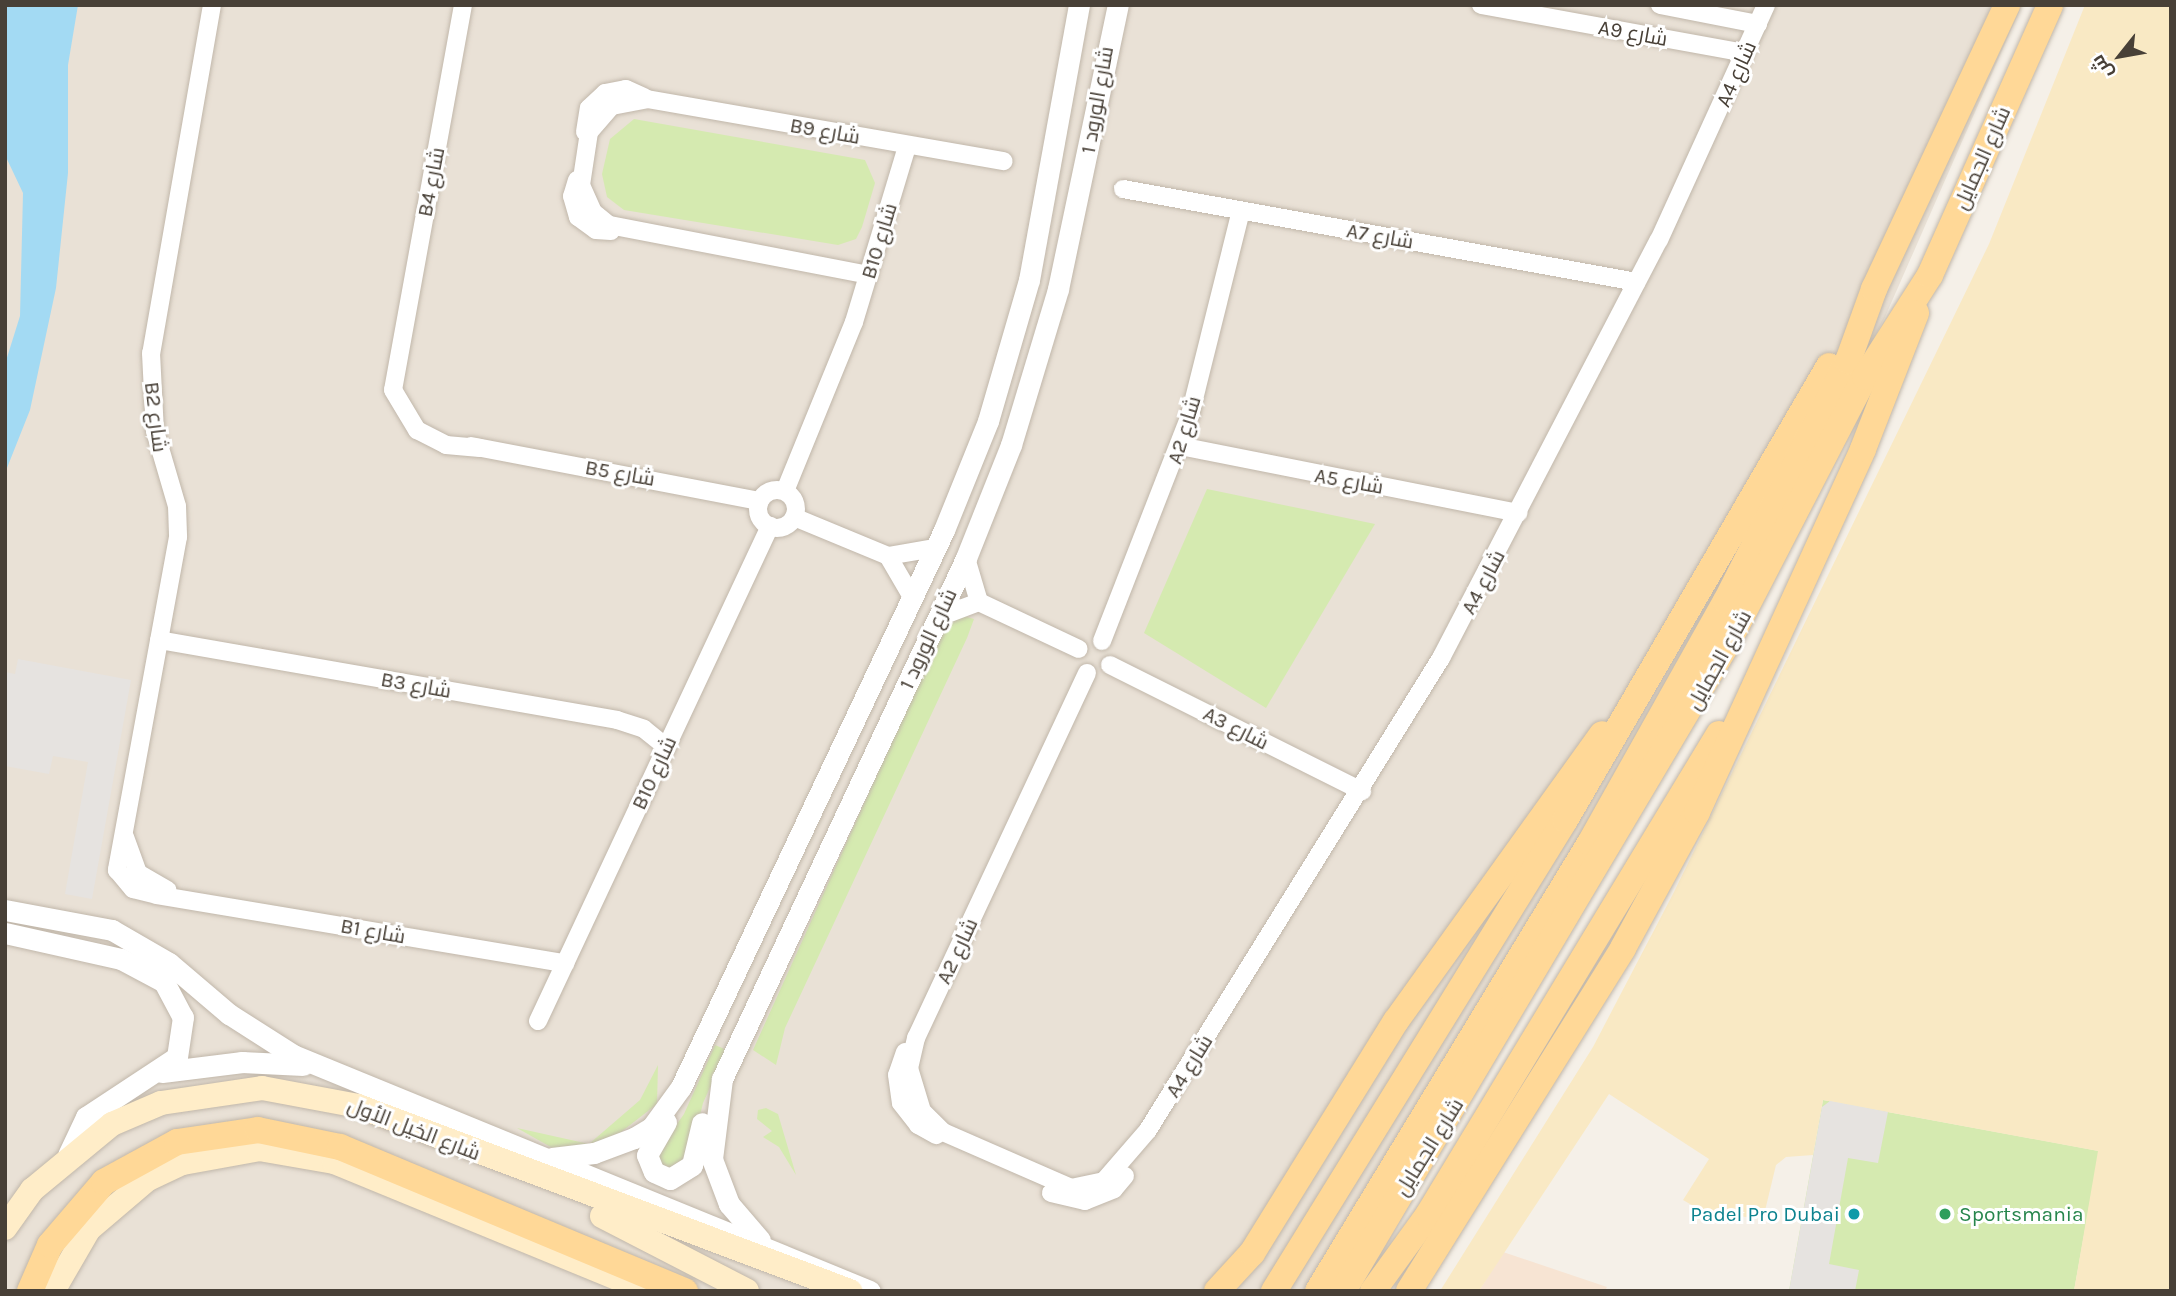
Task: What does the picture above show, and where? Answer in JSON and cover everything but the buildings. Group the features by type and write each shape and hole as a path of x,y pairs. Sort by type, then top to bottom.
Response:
{"main road":[{"name":"شارع الجمايل","path":"1318,1291 1681,685 1815,431 1874,289 2007,5"},
{"name":"شارع الجمايل","path":"1343,1291 1665,758 1865,377 1930,275 2050,5"},
{"path":"1409,1291 1623,948 1709,788 1742,702 1852,474 1930,275"},
{"path":"1275,1287 1628,709 1874,289"},
{"path":"1373,1291 1428,1215 1742,702"},
{"path":"1217,1291 1278,1215 1396,1021 1573,768 1628,709"},
{"name":"شارع الخيل الأول","path":"5,1228 68,1155 112,1124 161,1103 262,1088 358,1106 563,1186 850,1291"},
{"path":"30,1291 74,1212 138,1159 217,1132 286,1133 340,1147 685,1291"},
{"path":"53,1291 89,1229 148,1180 183,1163 259,1149 334,1162 649,1291"},
{"path":"563,1186 610,1220 747,1291"},
{"path":"1417,1291 1427,1265"}],"street":[{"name":"B2 شارع","path":"125,827 178,521 155,431 151,353 212,5"},
{"name":"B4 شارع","path":"463,5 393,390 406,419 431,439 480,448"},
{"name":"شارع الورود 1","path":"552,1158 604,1150 652,1127 699,1055 935,548 988,421 1029,280 1079,5"},
{"name":"شارع الورود 1","path":"760,1240 729,1204 712,1159 722,1079 966,558 1048,328 1118,5"},
{"name":"A9 شارع","path":"1481,5 1744,53"},
{"name":"A9 شارع","path":"1660,5 1758,24"},
{"name":"A4 شارع","path":"916,1038 897,1075 901,1103 929,1133 956,1139 997,1160 1039,1187 1085,1201 1114,1189 1148,1130 1362,791 1518,513 1637,282 1766,5"},
{"name":"B9 شارع","path":"869,275 618,229 596,230 578,217 572,196 580,175 586,141 605,111 647,99 1004,161"},
{"name":"B10 شارع","path":"785,491 869,275 907,146"},
{"name":"A7 شارع","path":"1122,189 1637,282"},
{"name":"A2 شارع","path":"1102,641 1180,446 1241,211"},
{"name":"A5 شارع","path":"1180,446 1518,513"},
{"name":"B5 شارع","path":"480,448 760,501"},
{"path":"771,491 785,491 795,502 794,517 784,527 770,526 760,516 760,501 771,491"},
{"path":"794,517 888,556 935,548"},
{"name":"B10 شارع","path":"538,1021 770,526"},
{"path":"888,556 912,597"},
{"path":"966,558 979,602"},
{"path":"939,617 979,602 1079,649"},
{"name":"B3 شارع","path":"159,640 624,722 666,747"},
{"path":"1089,640 1102,641 1111,652 1110,665 1100,674 1087,673 1078,663 1079,649 1089,640"},
{"name":"A3 شارع","path":"1110,665 1362,791"},
{"name":"A2 شارع","path":"916,1038 1087,673"},
{"name":"B1 شارع","path":"125,827 116,862 121,878 144,893 181,897 565,963"},
{"path":"5,910 112,930 169,963 265,1040 323,1067 760,1240 870,1291"},
{"path":"5,933 90,948 163,982 176,998 184,1037 162,1072"},
{"path":"699,1055 687,1090 649,1147 649,1165 661,1178 679,1178 692,1165 722,1079"},
{"path":"68,1155 86,1117 162,1072 242,1062 323,1067"}],"shaded area":[{"path":"5,5 2022,5 1885,317 1742,595 1333,1291 5,1291"},
{"path":"18,659 131,680 92,899 65,894 88,762 53,756 49,774 5,766 5,672 15,674"},
{"path":"1830,1101 1888,1112 1878,1163 1848,1158 1829,1264 1859,1270 1855,1291 1789,1291 1822,1107"},
{"path":"1503,1252 1607,1287 1605,1291 1479,1291"}],"green space":[{"path":"634,119 865,160 875,183 856,239 838,245 624,210 607,197 602,174 610,139"},
{"path":"1207,489 1375,524 1266,708 1144,633"},
{"path":"957,614 974,619 967,638 785,1028 776,1065 753,1050 944,626"},
{"path":"715,1045 727,1050 703,1103 688,1165 668,1176 656,1154 684,1114"},
{"path":"658,1065 657,1104 607,1143 556,1150 517,1128 589,1144 640,1100"},
{"name":"Sportsmania","path":"1823,1100 2099,1151 2074,1291 1789,1291"},
{"path":"766,1108 778,1114 796,1175 779,1147 763,1137 772,1131 757,1119 758,1110"}],"sand":[{"path":"2085,5 2171,5 2171,1291 2074,1291 2098,1151 1823,1100 1813,1155 1786,1157 1776,1165 1763,1219 1704,1212 1683,1200 1709,1159 1609,1094 1479,1291 1440,1291 1593,1047 1674,892 1989,244"}],"water":[{"path":"5,5 78,5 68,65 68,173 56,288 30,410 5,473 5,364 20,316 23,193 5,155"}],"place":[{"name":"Padel Pro Dubai","path":"1854,1214"},
{"name":"Sportsmania","path":"1945,1214"}]}
